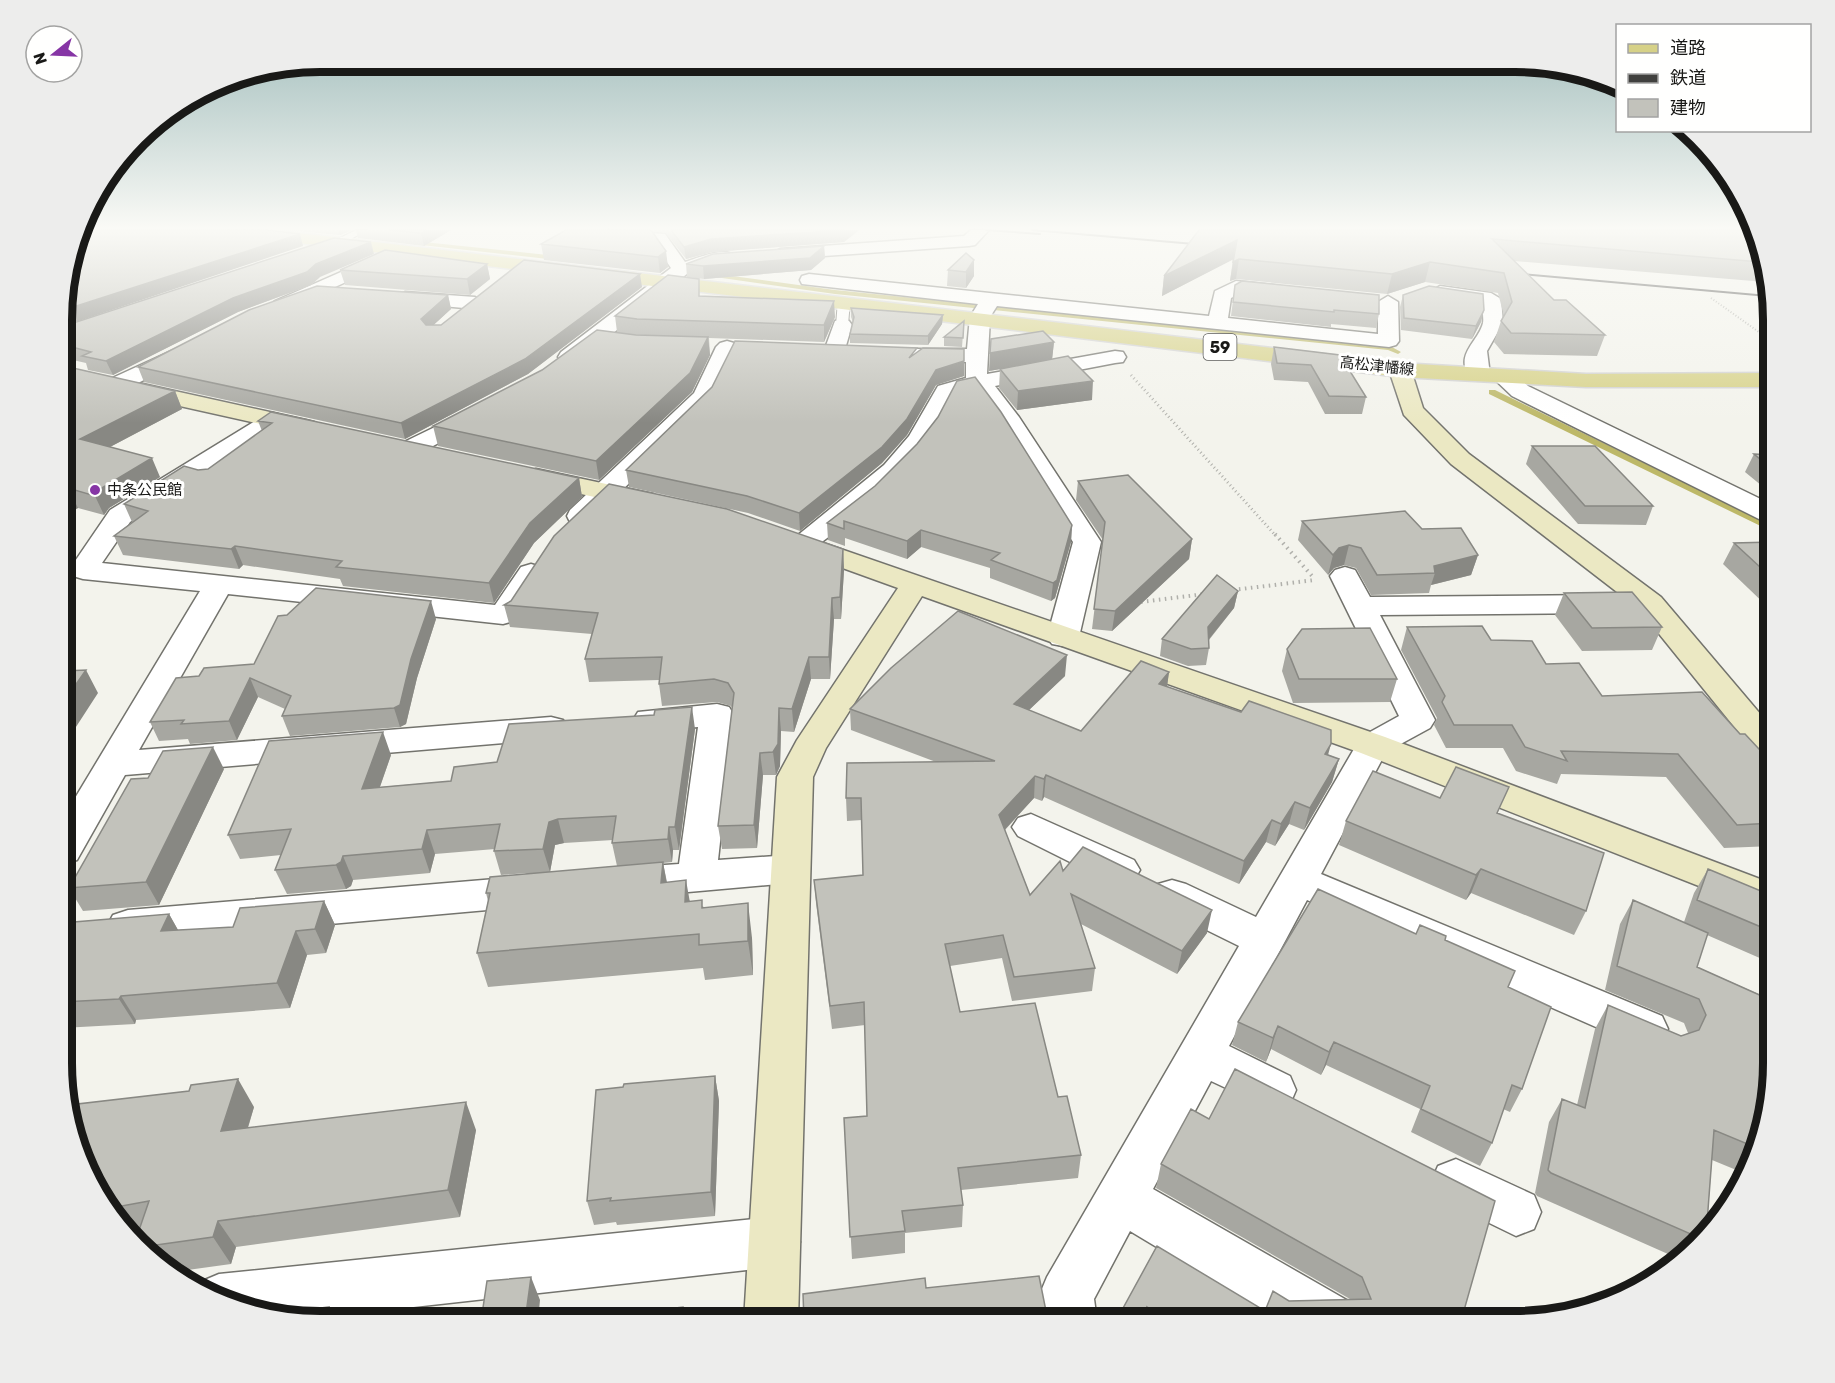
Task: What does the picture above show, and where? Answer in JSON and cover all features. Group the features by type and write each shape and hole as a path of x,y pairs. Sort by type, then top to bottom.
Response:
{"main road":[{"name":"高松津幡線","path":"802,295 844,301 985,307 1400,370 1638,382 1763,380"}],"street":[{"path":"266,311 310,295"},
{"path":"452,321 485,295"},
{"path":"557,366 651,295"},
{"path":"904,295 985,307 1389,341 1406,296"},
{"path":"1217,325 1223,295"},
{"path":"385,296 474,303"},
{"path":"1365,300 1406,296 1491,298 1493,323 1476,351 1491,376 1763,510"},
{"path":"985,307 976,376 1007,417 1087,542 1063,637"},
{"path":"834,351 842,325"},
{"path":"595,339 617,341"},
{"path":"116,385 202,342"},
{"path":"273,420 120,516 83,570 503,615 554,542 704,396 716,347 751,348"},
{"path":"811,350 857,352"},
{"path":"901,353 979,356"},
{"path":"801,544 850,509 895,469 920,438 946,391 1115,357"},
{"path":"1400,370 1412,410 1460,459 1650,603 1763,740"},
{"path":"85,378 329,432"},
{"path":"455,459 398,447 488,407"},
{"path":"512,472 671,506"},
{"path":"770,532 1373,745 1763,895"},
{"path":"1068,1311 1066,1296 1373,745 1418,720 1362,606 1330,578"},
{"path":"771,1311 795,777 809,748 915,584"},
{"path":"72,835 218,586"},
{"path":"1362,606 1650,603"},
{"path":"622,722 717,715 697,876"},
{"path":"113,764 586,725"},
{"path":"1031,827 1265,940"},
{"path":"98,928 790,869"},
{"path":"1298,880 1667,1038"},
{"path":"1202,1054 1306,1107"},
{"path":"1422,1165 1516,1212"},
{"path":"1121,1198 1314,1311"},
{"path":"242,1299 774,1242"}],"lane":[{"path":"842,325 844,301"}],"path":[{"path":"1711,298 1763,335"},
{"path":"1115,357 1330,578"},
{"path":"1224,591 1330,578"},
{"path":"1071,604 1131,604 1212,593"}],"building":[{"path":"74,295 112,295 73,307"},
{"path":"161,295 243,295 106,361 82,356 91,352 72,347 72,323"},
{"path":"293,295 448,295 421,319 426,325 441,325 480,295 612,295 525,359 401,423 138,367 249,310"},
{"path":"643,295 699,295 834,301 824,325 637,319 615,316"},
{"path":"1234,295 1374,295 1379,295 1379,314 1334,310 1334,312 1233,302"},
{"path":"1403,295 1483,295 1484,310 1476,326 1404,318"},
{"path":"1510,295 1548,295 1554,300 1566,300 1605,335 1511,333 1501,321 1512,302"},
{"path":"851,308 943,315 928,336 850,334 854,317"},
{"path":"964,321 963,338 944,337"},
{"path":"597,330 636,335 708,337 690,373 596,461 433,426 542,370"},
{"path":"1043,331 1054,342 990,353 991,339"},
{"path":"735,341 917,348 909,358 923,348 964,349 964,361 936,370 907,419 882,447 799,513 747,496 626,470 712,387"},
{"path":"1274,347 1340,355 1366,397 1329,396 1311,365 1277,363"},
{"path":"1068,356 1093,381 1018,391 1000,369"},
{"path":"72,368 175,391 80,439 152,458 100,489 95,496 72,489"},
{"path":"975,377 1001,412 1072,525 1057,580 1053,583 991,560 1000,553 921,530 907,541 844,521 844,529 827,523 875,486 917,444 938,417 957,381"},
{"path":"271,412 579,478 530,523 489,583 336,567 342,561 235,546 231,549 114,536 148,511 124,504 184,466 198,470 208,469 272,423 258,421"},
{"path":"1532,446 1595,446 1653,506 1585,506"},
{"path":"1754,454 1763,454 1763,462"},
{"path":"1128,475 1192,539 1115,611 1094,609 1105,522 1078,481"},
{"path":"609,484 727,509 843,549 840,597 832,598 829,657 809,657 792,709 779,708 778,744 773,752 760,753 754,825 718,826 734,693 728,683 714,679 659,684 662,657 585,659 598,613 504,605 511,601 554,536"},
{"path":"1405,511 1422,529 1461,528 1478,555 1434,566 1435,573 1377,575 1361,548 1349,545 1339,548 1333,555 1302,521"},
{"path":"1763,542 1763,570 1734,543"},
{"path":"1217,575 1238,591 1208,627 1209,648 1191,649 1162,639"},
{"path":"316,588 431,601 411,659 400,705 394,708 282,716 291,696 250,678 229,721 181,724 184,720 150,722 176,678 199,676 204,668 254,664 278,616 287,615"},
{"path":"1632,592 1662,627 1592,628 1564,593"},
{"path":"958,611 1067,655 1014,704 1081,731 1141,661 1169,672 1159,684 1241,712 1249,701 1331,730 1331,744 1325,754 1339,759 1310,808 1295,802 1281,824 1272,820 1244,861 1046,775 1044,779 1035,776 999,815 1030,895 1060,861 1063,871 1083,847 1212,910 1182,951 1071,894 1095,968 1014,977 1003,935 945,944 960,1012 1035,1003 1058,1097 1067,1096 1081,1155 958,1168 963,1205 902,1211 905,1231 850,1237 844,1118 867,1116 864,1002 830,1006 814,880 863,875 861,798 846,798 847,763 995,761 850,709 891,668"},
{"path":"1482,626 1491,640 1532,641 1546,664 1579,663 1602,696 1702,692 1740,734 1745,734 1763,753 1763,824 1737,825 1678,754 1561,751 1567,761 1525,747 1512,725 1454,725 1442,702 1445,696 1407,627"},
{"path":"1370,628 1397,679 1299,679 1287,649 1302,629"},
{"path":"86,670 72,690 72,671"},
{"path":"692,707 675,827 669,827 668,839 612,843 616,816 558,819 549,822 543,849 494,851 500,824 427,830 422,849 343,856 341,862 336,865 275,870 291,829 228,835 269,741 383,732 362,789 451,781 454,767 497,762 509,724 654,715 655,710"},
{"path":"213,747 146,882 72,888 72,883 131,779 148,778 163,751"},
{"path":"1456,767 1509,787 1497,813 1604,853 1586,911 1481,869 1476,875 1346,821 1373,771 1440,798"},
{"path":"663,862 661,883 686,880 685,902 702,900 702,908 748,903 748,941 699,945 699,934 477,953 490,893 486,893 490,877"},
{"path":"1708,869 1763,892 1763,928 1697,900"},
{"path":"1318,889 1416,934 1420,925 1446,936 1445,940 1515,971 1508,987 1551,1007 1522,1089 1512,1085 1492,1143 1421,1109 1430,1086 1334,1042 1329,1052 1278,1026 1273,1038 1238,1022"},
{"path":"1633,900 1708,933 1697,967 1763,997 1761,1096 1755,1127 1749,1145 1714,1130 1707,1220 1693,1235 1548,1170 1562,1099 1585,1108 1608,1005 1681,1036 1699,1030 1706,1015 1699,999 1617,966"},
{"path":"324,901 315,929 296,931 277,983 72,1001 72,922 169,914 161,931 233,927 240,908"},
{"path":"1235,1069 1495,1201 1464,1311 1265,1311 1273,1291 1289,1301 1371,1299 1362,1277 1161,1164 1191,1109 1209,1119"},
{"path":"715,1076 711,1192 587,1201 596,1090 623,1087 624,1084"},
{"path":"238,1079 221,1131 466,1102 448,1190 218,1221 213,1237 152,1246 138,1232 149,1201 118,1207 91,1158 80,1127 76,1104 189,1091 191,1085"},
{"path":"1157,1246 1265,1311 1154,1311 1147,1307 1148,1311 1121,1311"},
{"path":"1039,1276 1046,1311 804,1311 803,1294 925,1278 926,1288"},
{"path":"531,1277 526,1311 482,1311 487,1281"},
{"path":"329,1307 328,1311 305,1310"},
{"path":"683,1307 683,1311 648,1311"}],"waterway":[{"path":"860,295 1390,348 1398,352"},
{"path":"1492,392 1763,524"}],"railway":[{"path":"1752,295 1761,295"}],"place":[{"name":"中条公民館","path":"95,490"}]}
